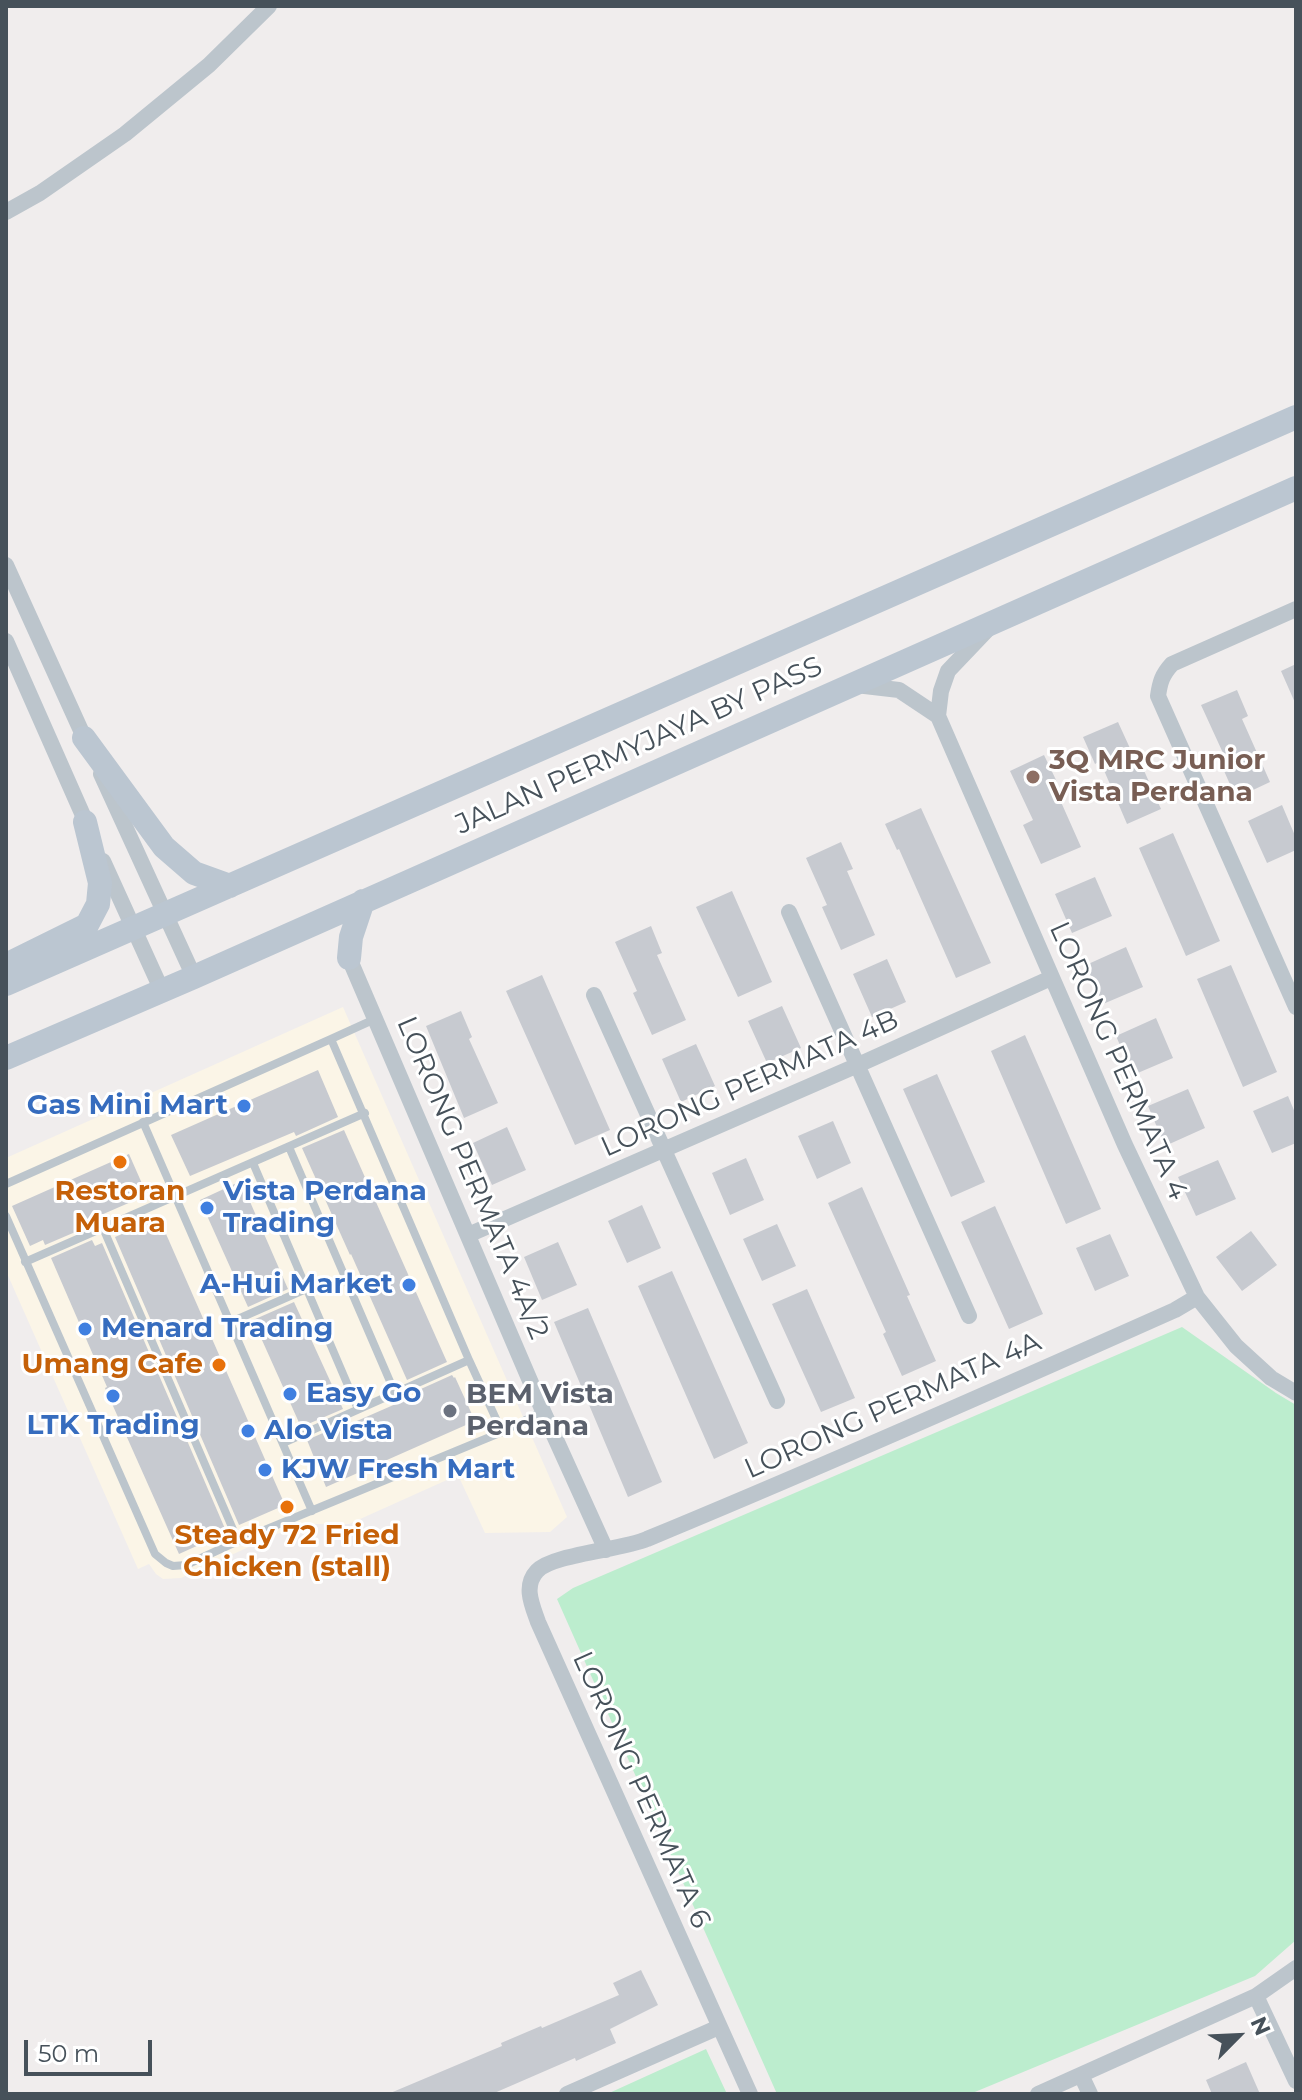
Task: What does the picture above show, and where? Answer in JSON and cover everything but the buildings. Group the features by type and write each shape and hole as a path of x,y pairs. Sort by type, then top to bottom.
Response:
{"main road":[{"name":"JALAN PERMYJAYA BY PASS","path":"6,984 1296,417"},
{"name":"JALAN PERMYJAYA BY PASS","path":"6,1058 1296,488"},
{"path":"84,738 164,847 194,873 230,886"},
{"path":"6,965 87,925 98,904 100,883 85,822"},
{"path":"349,958 351,937 363,901"}],"street":[{"path":"6,212 40,193 125,134 209,65 269,6"},
{"path":"6,565 194,977"},
{"path":"1296,609 1172,664 1163,674 1158,696 1291,983 1296,1007"},
{"path":"853,684 899,690 938,716 941,691 948,671 995,622"},
{"path":"6,641 162,991"},
{"name":"LORONG PERMATA 4","path":"938,716 1125,1145 1197,1297 1236,1346 1271,1378 1296,1393"},
{"path":"789,912 969,1316"},
{"name":"LORONG PERMATA 4A/2","path":"349,958 543,1411 606,1550"},
{"name":"LORONG PERMATA 4B","path":"468,1235 1051,978"},
{"path":"594,995 777,1401"},
{"name":"LORONG PERMATA 4A","path":"606,1550 639,1543 728,1506 1175,1310 1197,1297"},
{"name":"LORONG PERMATA 6","path":"606,1550 564,1559 536,1571 529,1587 529,1597 750,2094"},
{"path":"1038,2094 1256,1996 1296,1968"},
{"path":"1256,1996 1296,2081"},
{"path":"567,2094 719,2027"},
{"path":"1081,2075 1090,2094"}],"lane":[{"path":"6,1184 375,1019"},
{"path":"331,1039 502,1432"},
{"path":"25,1262 365,1113"},
{"path":"143,1122 312,1511"},
{"path":"289,1147 395,1393"},
{"path":"253,1163 358,1409"},
{"path":"6,1216 155,1554 166,1563 179,1567 502,1432 543,1411"},
{"path":"103,1228 238,1541"},
{"path":"231,1322 306,1289"},
{"path":"283,1443 469,1360"}],"shaded area":[{"path":"343,1007 567,1517 550,1532 485,1533 458,1475 349,1524 299,1524 181,1578 163,1579 149,1564 138,1569 6,1271 6,1158"}],"green space":[{"path":"1182,1327 1296,1405 1296,1940 1255,1976 970,2094 777,2094 557,1599 573,1588"},
{"path":"706,2049 727,2094 607,2094"}],"place":[{"name":"3Q MRC Junior Vista Perdana","path":"1033,777"},
{"name":"Gas Mini Mart","path":"244,1106"},
{"name":"Restoran Muara","path":"120,1162"},
{"name":"Vista Perdana Trading","path":"207,1208"},
{"name":"A-Hui Market","path":"409,1285"},
{"name":"Menard Trading","path":"85,1329"},
{"name":"Umang Cafe","path":"219,1365"},
{"name":"Easy Go","path":"290,1394"},
{"name":"LTK Trading","path":"113,1396"},
{"name":"BEM Vista Perdana","path":"450,1411"},
{"name":"Alo Vista","path":"248,1431"},
{"name":"KJW Fresh Mart","path":"265,1470"},
{"name":"Steady 72 Fried Chicken (stall)","path":"287,1507"}]}
